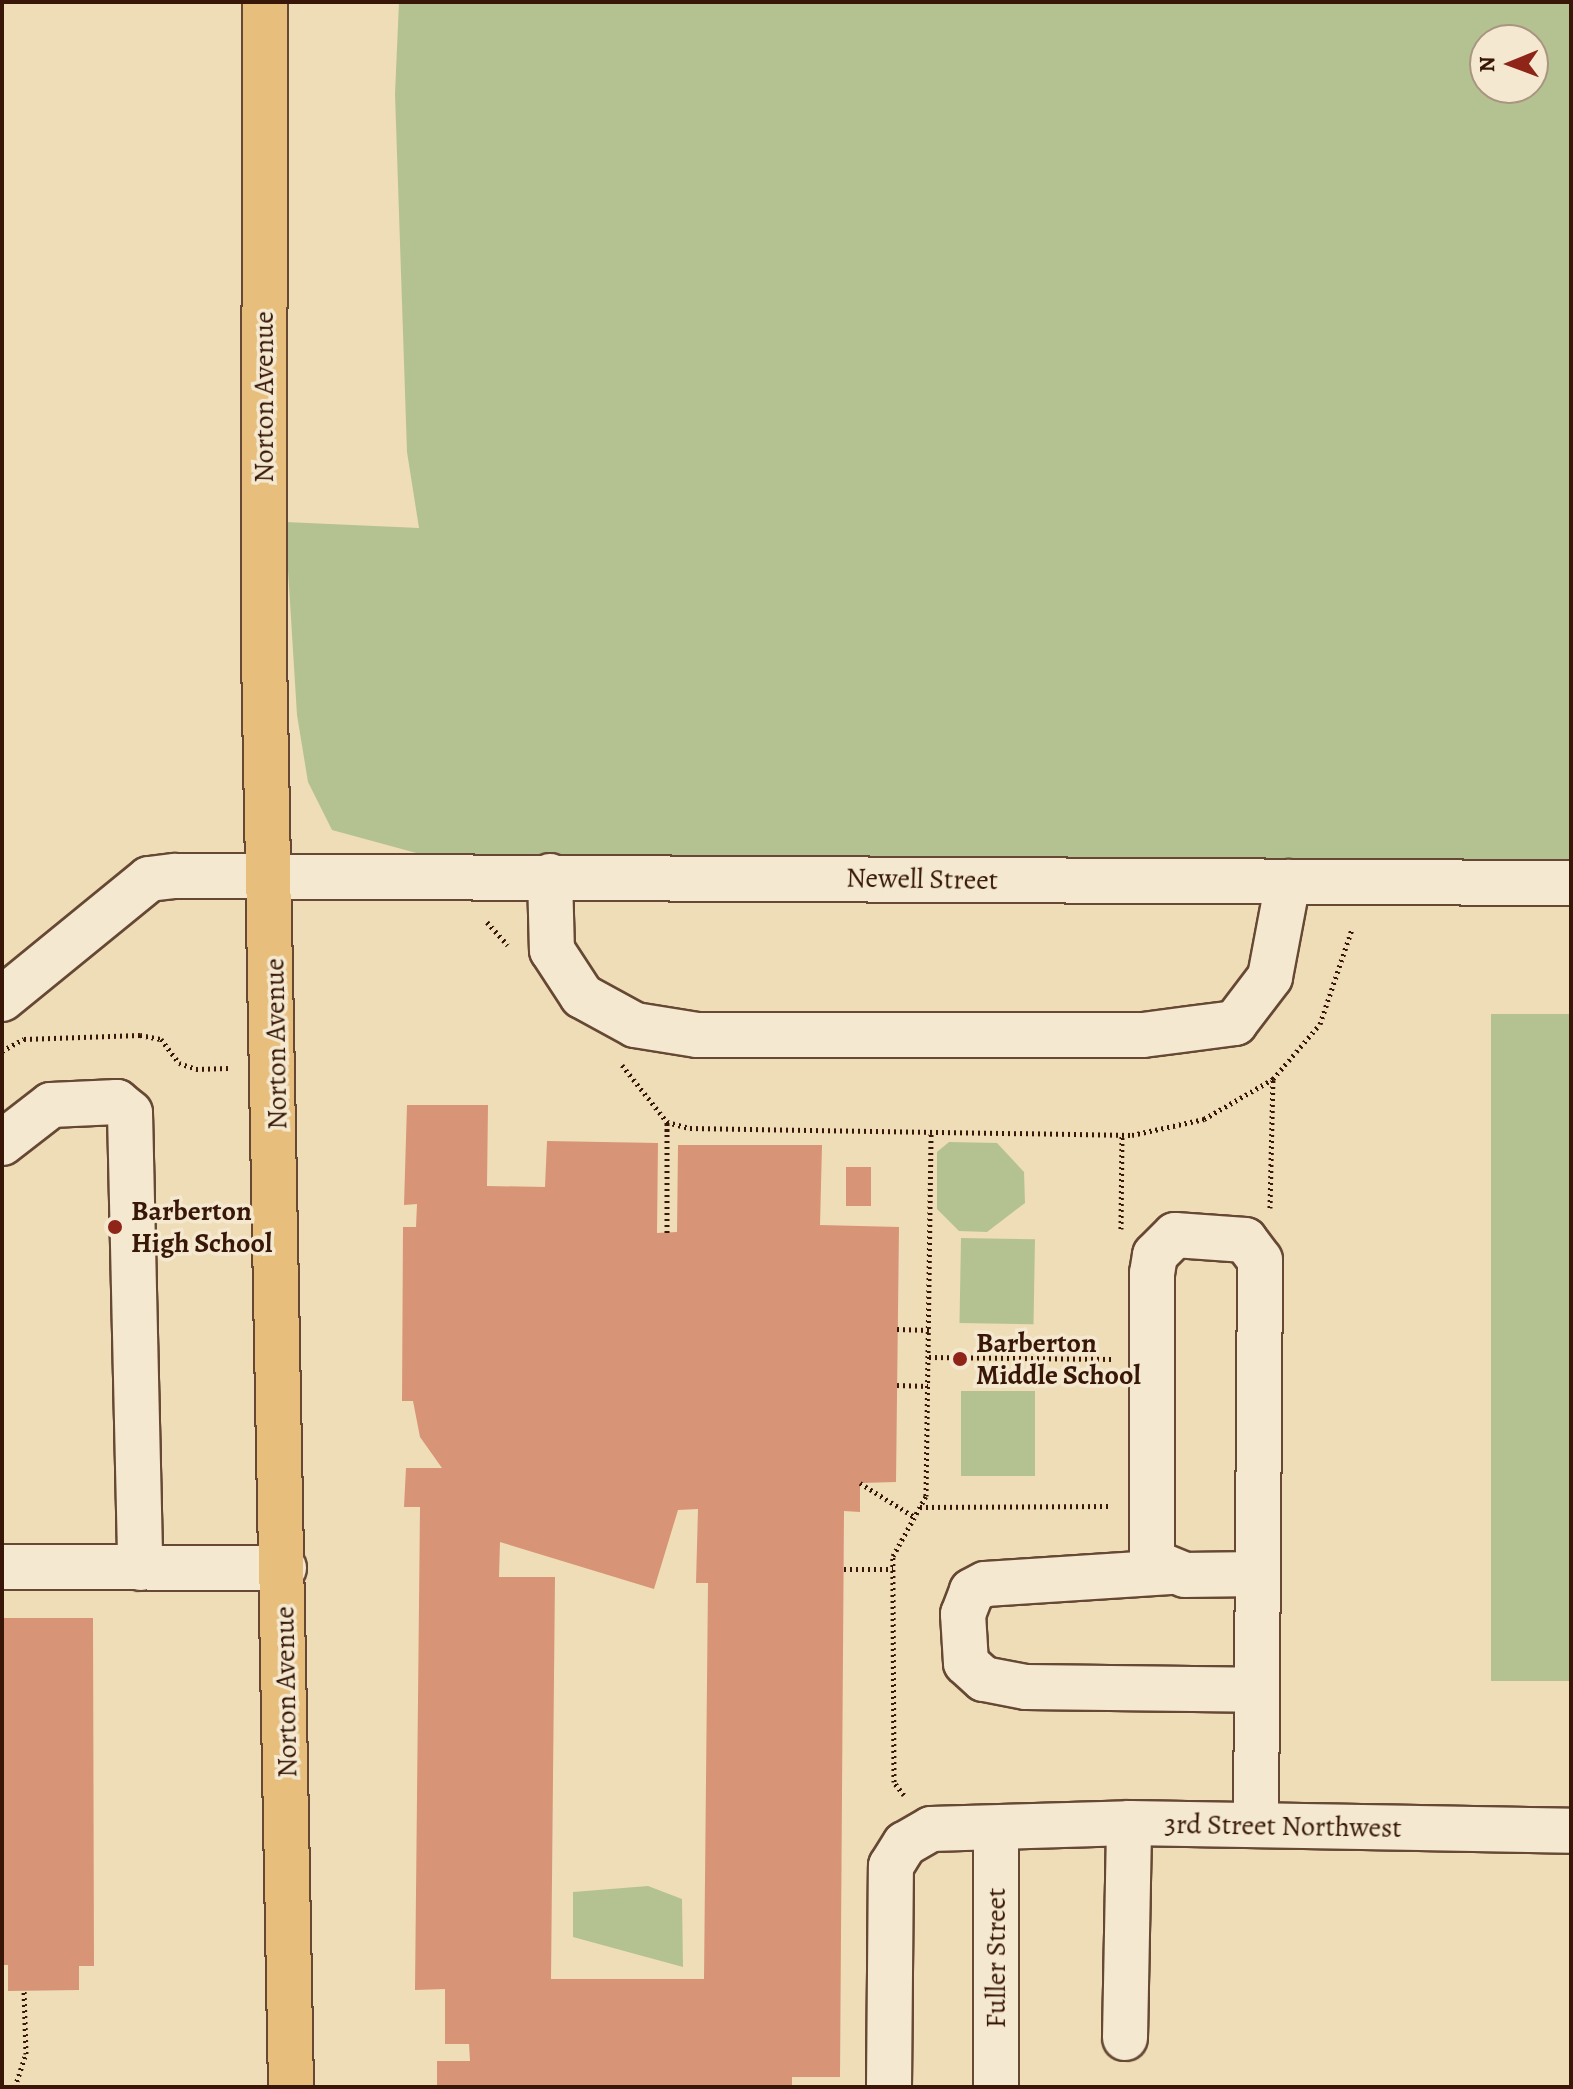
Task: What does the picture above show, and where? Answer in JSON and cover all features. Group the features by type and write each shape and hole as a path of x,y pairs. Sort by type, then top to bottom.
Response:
{"main road":[{"name":"Norton Avenue","path":"265,2 264,655 272,873 291,2087"}],"street":[{"name":"Newell Street","path":"2,999 149,879 272,873 1571,883"},
{"path":"550,876 552,950 582,996 635,1025 697,1035 1143,1035 1235,1023 1270,977 1288,882"},
{"path":"2,1143 51,1105 117,1102 130,1113 140,1568"},
{"path":"1170,1572 1158,1564 1149,1536 1155,1255 1175,1235 1253,1244 1260,1260 1256,1825"},
{"path":"2,1567 284,1568"},
{"path":"1256,1690 1026,1687 984,1679 966,1663 963,1614 972,1591 985,1584 1170,1572 1257,1574"},
{"path":"1125,2038 1129,1823"},
{"name":"3rd Street Northwest","path":"889,2087 891,1866 905,1844 931,1829 1129,1823 1571,1831"},
{"name":"Fuller Street","path":"996,1829 996,2087"}],"path":[{"path":"667,1122 931,1132 1122,1135 1204,1119 1273,1079 1320,1024 1352,929"},
{"path":"2,1051 24,1039 140,1035 161,1039 179,1063 196,1069 228,1068"},
{"path":"1253,1244 1268,1221 1273,1079"},
{"path":"644,1088 667,1122 667,1233"},
{"path":"914,1800 894,1782 893,1556 920,1507 929,1357 931,1132"},
{"path":"1121,1240 1122,1135"},
{"path":"897,1329 929,1330"},
{"path":"1120,1344 1120,1374"},
{"path":"929,1357 1120,1359"},
{"path":"897,1385 928,1386"},
{"path":"860,1483 916,1518"},
{"path":"920,1507 1097,1510 1116,1496"},
{"path":"844,1569 893,1569"},
{"path":"15,2087 26,2054 24,1991"}],"green space":[{"path":"399,2 1571,2 1571,863 420,854 332,830 308,782 297,715 285,522 419,528 407,452 395,94"},
{"path":"1491,1014 1571,1014 1571,1681 1491,1681"},
{"path":"949,1142 997,1143 1024,1172 1025,1203 987,1232 959,1231 937,1209 937,1152"},
{"path":"961,1238 1035,1239 1034,1324 960,1323"},
{"path":"961,1391 1035,1391 1035,1476 961,1476"},
{"path":"648,1886 682,1899 683,1967 573,1937 573,1892"}],"building":[{"path":"407,1105 488,1105 487,1186 545,1187 547,1141 658,1143 657,1233 677,1232 678,1145 822,1145 820,1225 899,1227 896,1482 860,1483 860,1512 844,1511 840,2077 792,2077 792,2087 437,2087 437,2061 470,2061 469,2044 445,2044 445,1989 415,1990 420,1507 404,1507 406,1468 442,1468 420,1437 413,1401 402,1401 403,1227 416,1227 417,1204 404,1205","holes":["698,1509 696,1583 708,1583 704,1979 551,1979 555,1577 499,1577 500,1542 654,1589 678,1510"]},
{"path":"846,1167 871,1167 871,1206 846,1206"},
{"path":"2,1618 93,1618 94,1966 79,1966 79,1990 8,1991 8,1965 2,1965"}],"place":[{"name":"Barberton High School","path":"115,1227"},
{"name":"Barberton Middle School","path":"960,1359"}]}
